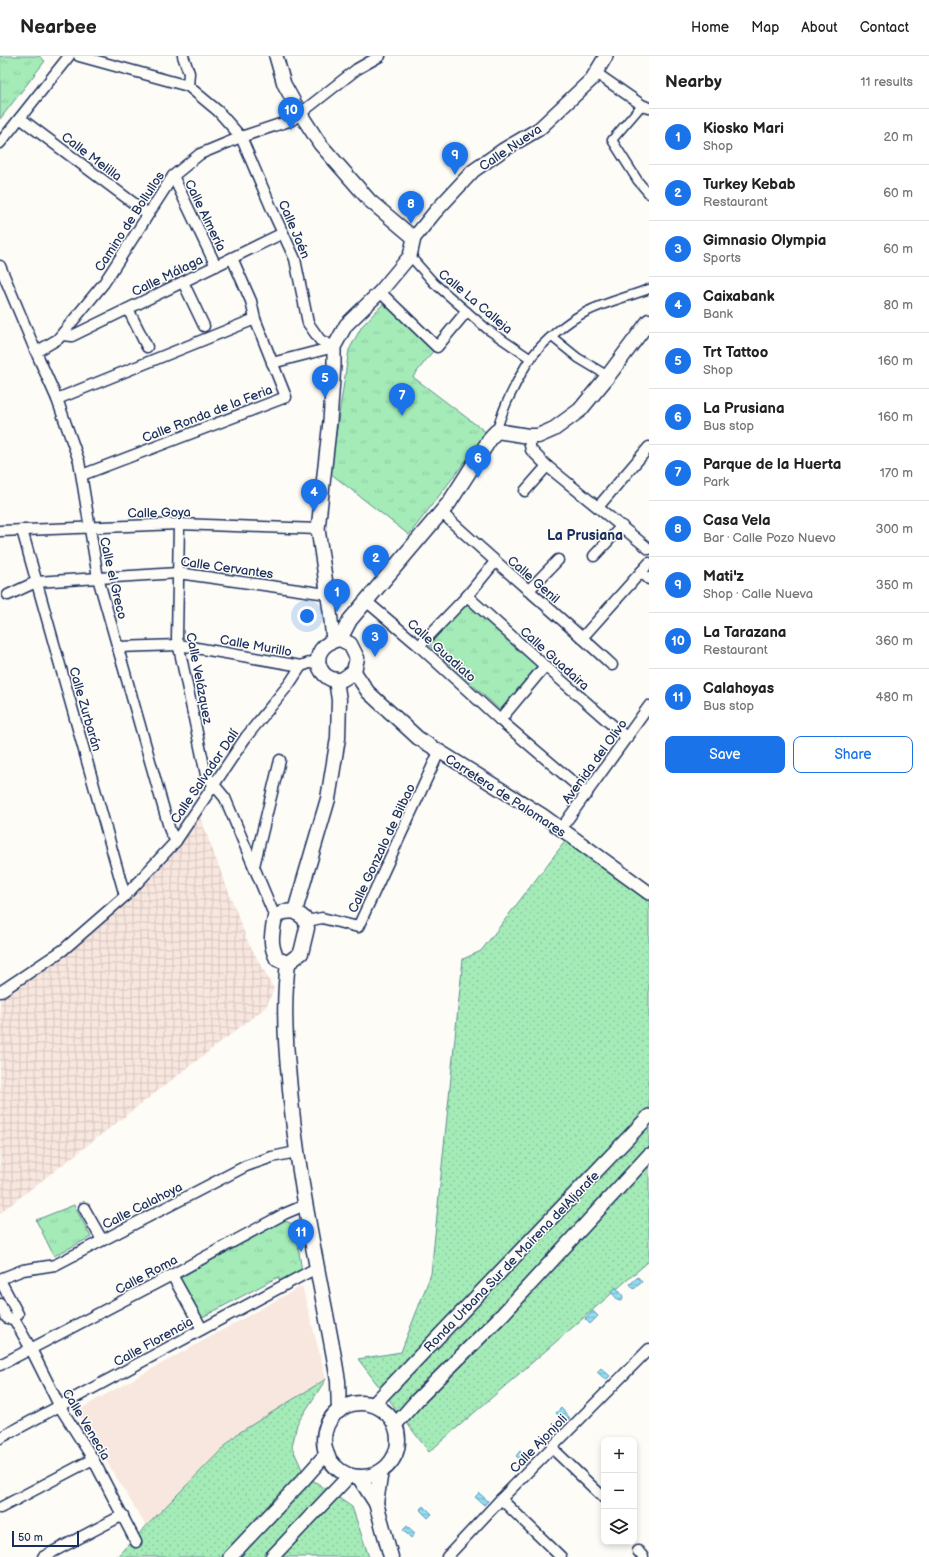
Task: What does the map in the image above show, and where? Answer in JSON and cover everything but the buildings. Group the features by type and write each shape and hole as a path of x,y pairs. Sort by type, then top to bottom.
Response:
{"main road":[{"path":"344,677 328,677 321,670 318,660 323,646 336,640 350,620 448,503 488,442 497,431 528,436 538,436 554,429 580,410 608,376 649,321"},
{"path":"288,963 277,959 272,948 272,935 290,915 328,799 338,738 339,700 344,677 357,658 350,644 336,640"},
{"path":"290,915 307,928 301,953 288,963 284,989 286,1050 296,1152 338,1381 339,1411"},
{"path":"338,1381 355,1404"},
{"path":"364,1403 373,1405 386,1413 395,1425 398,1438 397,1451 391,1462 381,1471 370,1476 354,1476 340,1470 332,1463 324,1442 326,1430 331,1419 346,1406 364,1403"},
{"path":"381,1471 376,1503 389,1554"},
{"path":"354,1476 376,1503"}],"street":[{"path":"0,143 69,56"},
{"path":"79,56 188,86 189,73 183,56"},
{"path":"276,56 284,84 300,113 320,144 370,201 414,238 410,256 380,292 346,325 334,347 330,421 318,529 327,594 336,640"},
{"name":"Camino de Bollullos","path":"62,335 104,284 173,176 200,154 241,137 292,120 357,69 380,56"},
{"name":"Calle Nueva","path":"414,238 435,212 473,171 502,150 539,129 592,79 606,56"},
{"path":"596,73 646,106 612,140 638,181 649,194"},
{"name":"Calle Jaén","path":"188,86 218,111 241,137 296,259 308,323 320,340 334,347"},
{"name":"Calle Melilla","path":"20,118 148,214"},
{"name":"Calle Almería","path":"173,176 216,266"},
{"name":"Calle Málaga","path":"62,335 72,336 283,233"},
{"name":"Calle La Calleja","path":"410,256 434,283 492,334 531,358"},
{"name":"Calle Ronda de la Feria","path":"82,474 286,397 255,319 251,301 232,258"},
{"name":"Calle el Greco","path":"0,266 57,399 79,461 98,578 170,831 176,841"},
{"path":"183,282 204,326"},
{"path":"497,431 498,422 514,388 531,358 552,337 584,313 607,302 632,296 649,289"},
{"path":"380,292 437,348 466,312"},
{"path":"128,309 147,346"},
{"path":"57,399 255,319"},
{"path":"36,352 62,335"},
{"path":"552,337 578,358 608,376"},
{"path":"272,363 334,347"},
{"path":"528,436 531,450 548,466 622,526 647,544"},
{"path":"598,507 649,447"},
{"path":"525,491 548,466"},
{"name":"Calle Genil","path":"440,512 612,665"},
{"name":"Calle Goya","path":"0,531 179,524 318,529"},
{"name":"Calle Velázquez","path":"179,524 177,638 206,775 225,798 270,904 290,915"},
{"path":"594,556 622,526"},
{"name":"Calle Zurbarán","path":"22,530 125,896"},
{"path":"528,591 558,560"},
{"path":"419,646 467,596 495,562"},
{"path":"582,638 649,564"},
{"path":"641,572 649,580"},
{"name":"Calle Cervantes","path":"8,595 36,582 178,573 327,594"},
{"name":"Calle Guadaira","path":"467,596 627,738"},
{"name":"Calle Guadiato","path":"366,601 419,646 500,720 587,794"},
{"name":"Calle Murillo","path":"118,647 179,645 301,666 318,660"},
{"name":"Calle Salvador Dalí","path":"0,992 64,950 125,896 176,841 246,736 290,683 301,666"},
{"path":"500,720 545,666"},
{"name":"Carretera de Palomares","path":"344,677 368,692 418,738 542,815 560,830 649,893"},
{"name":"Avenida del Olivo","path":"560,830 649,706"},
{"name":"Calle Gonzalo de Bilbao","path":"290,915 312,920 322,918 358,927 440,752"},
{"path":"254,866 280,760"},
{"name":"Ronda Urbana Sur de Mairena delAljarafe","path":"373,1405 649,1116"},
{"name":"Calle Calahoya","path":"0,1279 23,1270 55,1265 246,1166 272,1157 296,1152"},
{"name":"Ronda Urbana Sur de Mairena delAljarafe","path":"395,1425 416,1400 502,1315 649,1155"},
{"name":"Calle Roma","path":"0,1365 172,1275 284,1214 305,1205"},
{"path":"84,1208 102,1240"},
{"name":"Calle Florencia","path":"0,1438 318,1267"},
{"path":"172,1275 202,1329"},
{"name":"Calle Venecia","path":"0,1279 18,1314 14,1319"},
{"name":"Calle Venecia","path":"0,1304 8,1318 14,1319"},
{"name":"Calle Venecia","path":"14,1319 60,1407 93,1459 136,1542"},
{"name":"Calle Ajonjoli","path":"447,1557 552,1448 648,1353"},
{"path":"552,1448 601,1495"},
{"path":"230,1557 327,1453"},
{"path":"0,1508 93,1459"},
{"path":"272,1557 354,1476"},
{"path":"502,1499 561,1557"},
{"path":"43,1557 123,1515"}],"shaded area":[{"path":"200,817 247,940 274,989 266,1007 0,1213 0,994 54,964 149,880"},
{"path":"302,1286 326,1379 237,1434 146,1526 76,1411"}],"green space":[{"path":"0,56 39,56 45,61 0,119"},
{"path":"385,302 433,351 413,377 487,433 409,535 330,473 349,350 362,326"},
{"path":"467,602 537,666 500,710 429,645"},
{"path":"570,835 649,893 649,1261 429,1452 358,1359 401,1352 431,1274 463,959 481,951"},
{"path":"74,1205 91,1237 54,1256 36,1220"},
{"path":"283,1220 295,1225 302,1272 281,1283 278,1277 201,1318 180,1278"},
{"path":"326,1379 297,1424 292,1447 304,1474 352,1507 369,1557 116,1557 237,1434"}],"water":[{"path":"638,1277 642,1282 634,1289 630,1284"},
{"path":"616,1287 623,1296 622,1301 619,1301 611,1292"},
{"path":"593,1311 598,1316 590,1324 585,1319"},
{"path":"601,1368 610,1376 606,1380 597,1372"},
{"path":"561,1408 570,1418 565,1422 556,1413"},
{"path":"520,1451 529,1460 525,1464 516,1456"},
{"path":"479,1493 488,1501 484,1505 475,1497"},
{"path":"424,1506 432,1514 428,1518 420,1510"},
{"path":"407,1526 415,1533 411,1538 403,1530"}],"place":[{"name":"La Tarazana","path":"291,130"},
{"name":"Mati'z","path":"455,175"},
{"name":"Casa Vela","path":"411,224"},
{"name":"Trt Tattoo","path":"325,398"},
{"name":"Parque de la Huerta","path":"402,416"},
{"name":"La Prusiana","path":"478,478"},
{"name":"Caixabank","path":"314,512"},
{"name":"Turkey Kebab","path":"376,578"},
{"name":"Kiosko Mari","path":"337,612"},
{"name":"Gimnasio Olympia","path":"375,657"},
{"name":"Calahoyas","path":"301,1252"}],"district":[{"name":"La Prusiana","path":"585,535"}]}
